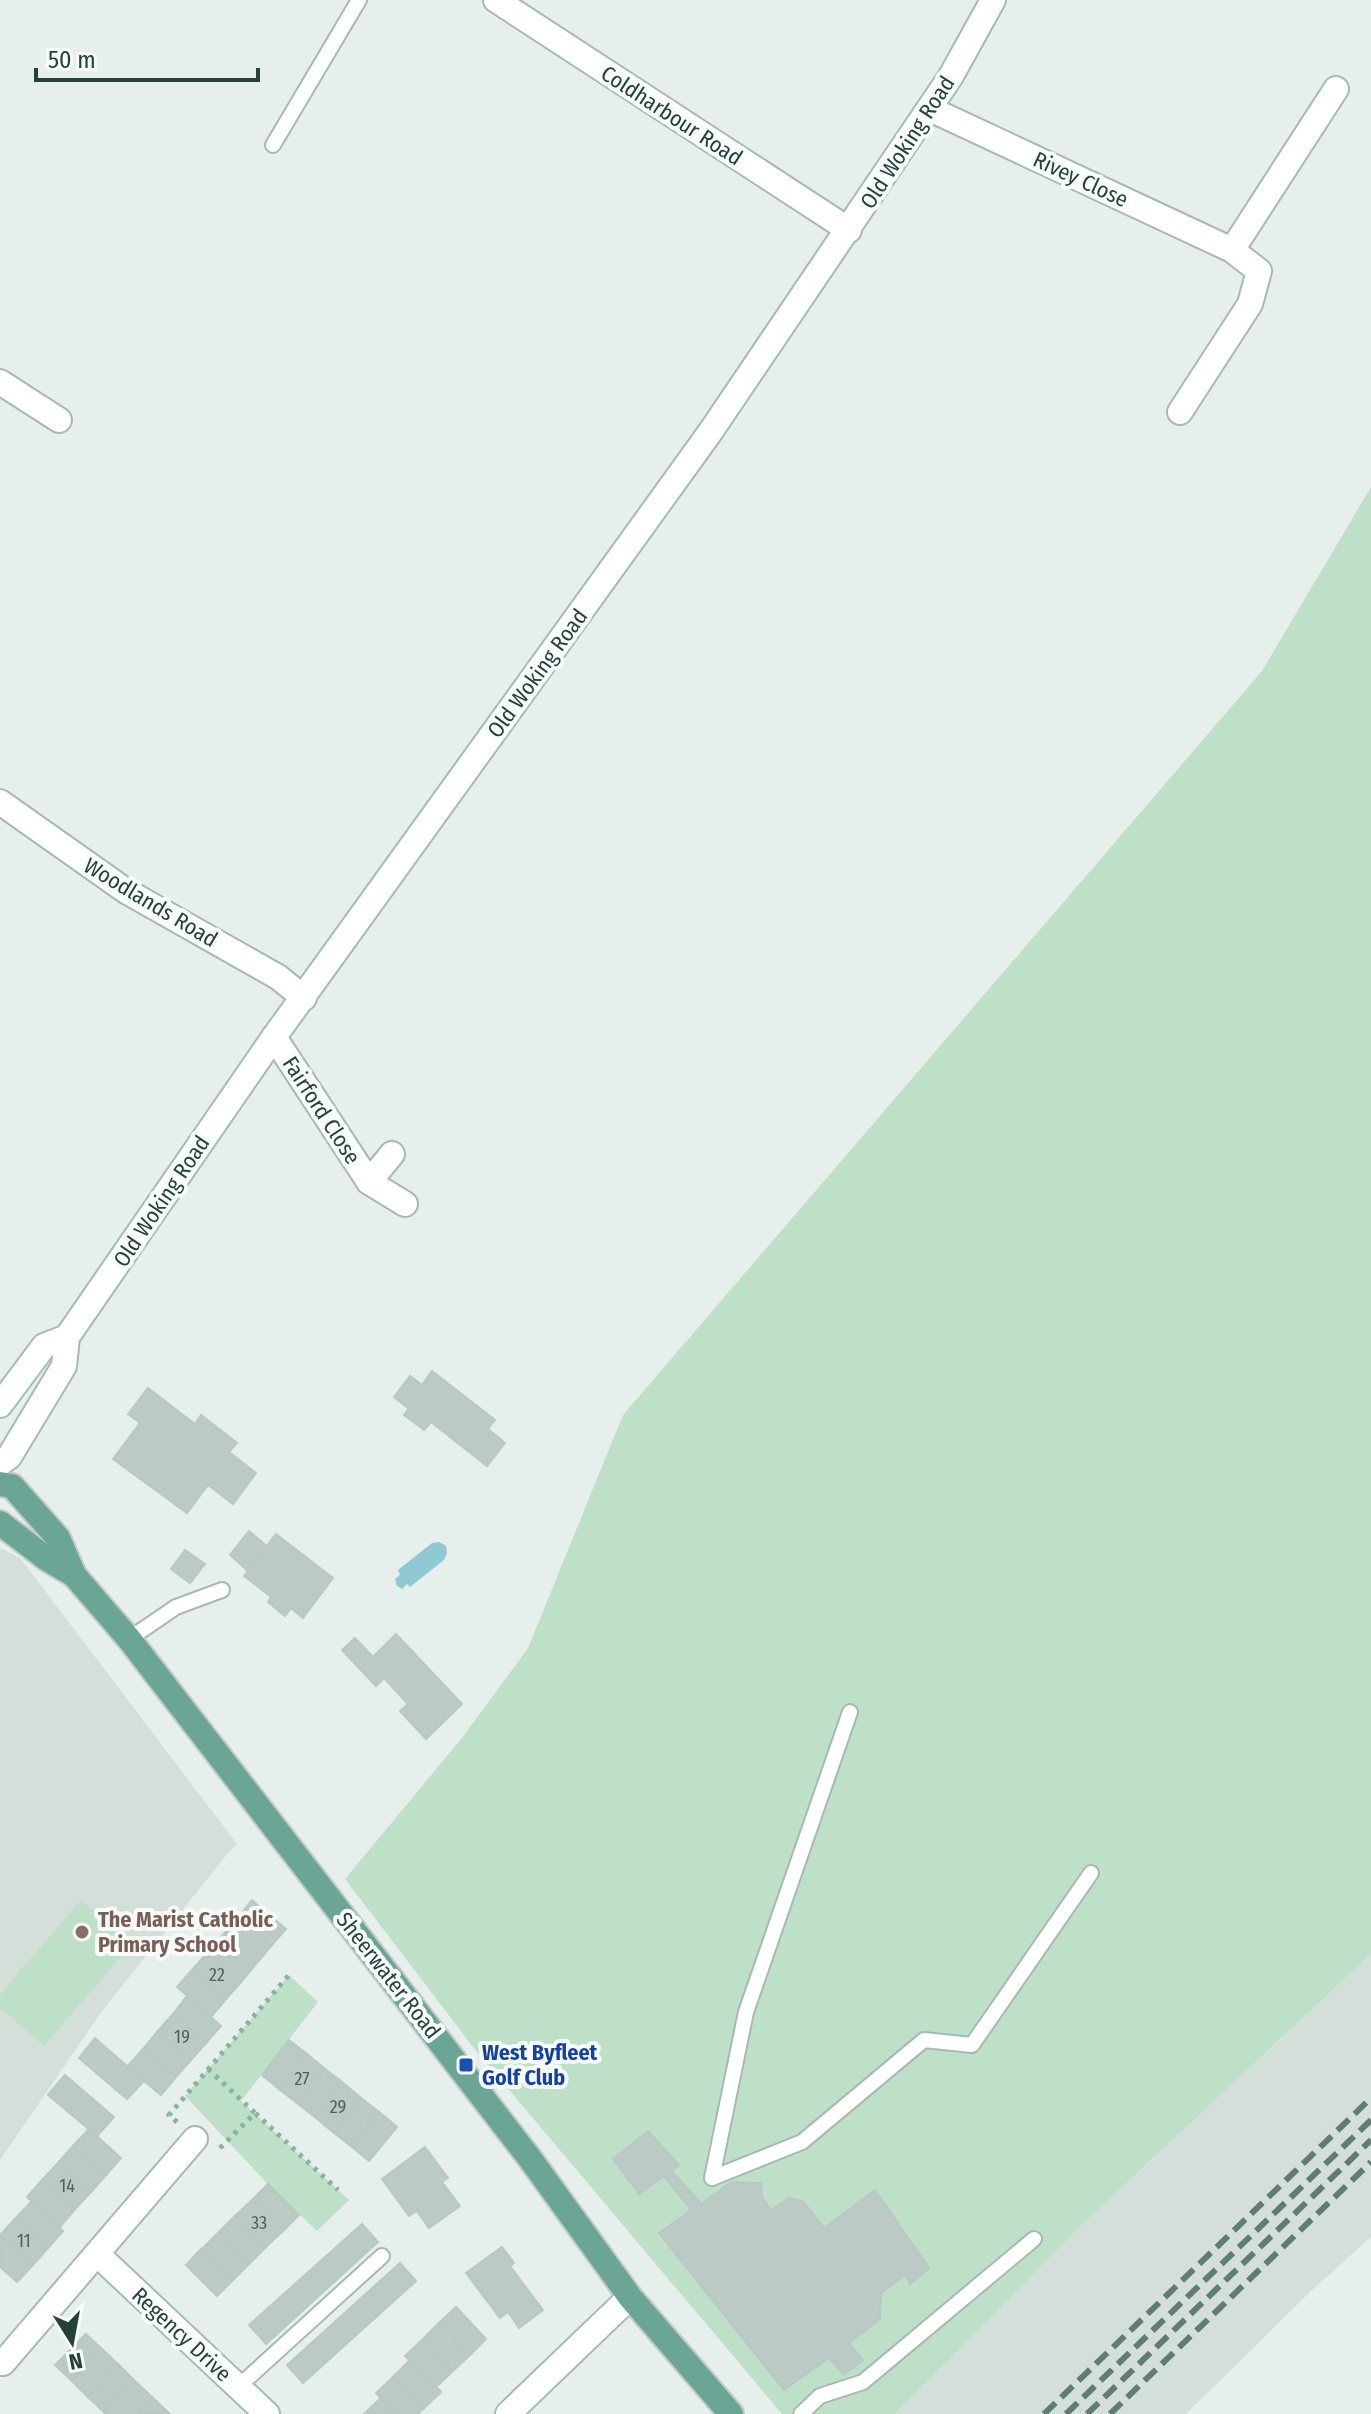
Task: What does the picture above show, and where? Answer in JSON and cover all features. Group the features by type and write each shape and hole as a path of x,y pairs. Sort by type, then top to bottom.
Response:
{"main road":[{"name":"Sheerwater Road","path":"0,1484 12,1486 58,1538 74,1575 129,1639 531,2160 630,2297 731,2414"},
{"name":"Sheerwater Road","path":"0,1523 47,1559 74,1575"}],"street":[{"name":"Coldharbour Road","path":"496,0 849,230"},
{"name":"Old Woking Road","path":"0,1463 14,1450 64,1366 67,1337 274,1037 703,443 930,109 993,0"},
{"path":"1232,250 1336,89"},
{"name":"Rivey Close","path":"930,109 1232,250 1259,271 1250,304 1180,412"},
{"path":"0,382 59,420"},
{"name":"Woodlands Road","path":"0,802 126,891 278,977 304,998"},
{"name":"Fairford Close","path":"274,1037 369,1182 405,1204"},
{"name":"Fairford Close","path":"369,1182 392,1154"},
{"name":"Old Woking Road","path":"0,1405 44,1346 67,1337"},
{"path":"3,2363 195,2139"},
{"name":"Regency Drive","path":"97,2254 267,2414"},
{"path":"508,2414 630,2297"}],"lane":[{"path":"273,145 359,0"},
{"path":"129,1639 176,1607 222,1590"},
{"path":"850,1712 746,2012 712,2178 802,2142 924,2040 972,2045 1091,1873"},
{"path":"801,2414 820,2396 863,2382 1034,2239"},
{"path":"238,2387 382,2256"}],"path":[{"path":"255,2113 213,2155 169,2115 289,1975"},
{"path":"208,2069 338,2190"}],"shaded area":[{"name":"The Marist Catholic Primary School","path":"0,1548 20,1558 237,1844 102,2011 0,2160"},
{"path":"1371,1954 1371,2237 1310,2292 1186,2414 895,2414 1084,2223"}],"green space":[{"name":"West Byfleet Golf Club","path":"1371,487 1371,1954 1084,2223 895,2414 782,2414 473,2047 345,1879 462,1738 528,1648 623,1415 1262,671"},
{"path":"81,1900 132,1944 44,2046 0,2008 0,1994"},
{"path":"289,1975 318,2002 241,2101 349,2200 317,2231 185,2096"}],"water":[{"path":"439,1542 446,1546 444,1560 410,1587 407,1584 402,1589 397,1586 395,1579 400,1575 398,1570 432,1543"}],"building":[{"path":"432,1371 495,1420 488,1429 505,1443 487,1466 431,1422 424,1430 404,1415 409,1409 394,1397 410,1376 422,1385"},
{"path":"148,1388 195,1424 201,1415 237,1443 229,1452 256,1473 233,1504 208,1485 187,1513 113,1459 140,1423 128,1414"},
{"path":"249,1531 268,1547 248,1571 230,1555"},
{"path":"276,1534 333,1578 303,1618 291,1608 285,1616 268,1602 271,1597 244,1576"},
{"path":"185,1550 205,1564 190,1583 171,1569"},
{"path":"396,1634 462,1704 426,1739 400,1711 408,1704 384,1678 376,1686 342,1650 355,1638 373,1657"},
{"path":"252,1900 286,1929 271,1946 238,1918"},
{"path":"238,1918 271,1946 256,1964 223,1935"},
{"path":"223,1935 256,1964 242,1981 208,1952"},
{"path":"208,1952 242,1981 226,1999 192,1970"},
{"path":"192,1970 226,1999 211,2017 177,1987"},
{"path":"187,1996 221,2026 206,2043 173,2014"},
{"path":"173,2014 206,2043 191,2060 157,2032"},
{"path":"157,2032 191,2060 176,2077 143,2049"},
{"path":"95,2038 144,2081 127,2099 79,2058"},
{"path":"289,2040 307,2054 279,2089 262,2075"},
{"path":"143,2049 176,2077 161,2095 127,2067"},
{"path":"307,2054 325,2069 297,2103 279,2089"},
{"path":"325,2069 342,2082 315,2117 297,2103"},
{"path":"65,2075 114,2117 97,2136 48,2095"},
{"path":"342,2082 361,2098 333,2132 315,2117"},
{"path":"361,2098 379,2112 351,2146 333,2132"},
{"path":"379,2112 397,2127 369,2161 351,2146"},
{"path":"89,2129 121,2158 106,2175 73,2146"},
{"path":"648,2131 679,2165 671,2170 701,2204 731,2182 761,2183 762,2197 771,2210 789,2198 803,2201 824,2228 875,2190 929,2268 910,2284 905,2275 881,2293 880,2319 849,2343 863,2360 844,2375 829,2358 784,2390 659,2233 691,2210 664,2176 639,2194 613,2159"},
{"path":"73,2146 106,2175 91,2192 58,2163"},
{"path":"425,2147 448,2178 442,2182 460,2206 429,2228 417,2211 409,2216 382,2179"},
{"path":"58,2163 91,2192 75,2209 42,2180"},
{"path":"42,2180 75,2209 60,2227 27,2197"},
{"path":"268,2184 299,2215 283,2231 252,2200"},
{"path":"252,2200 283,2231 266,2247 235,2216"},
{"path":"31,2202 63,2231 48,2248 15,2219"},
{"path":"235,2216 266,2247 250,2263 219,2232"},
{"path":"15,2219 48,2248 33,2265 0,2235"},
{"path":"362,2224 378,2242 266,2344 249,2325"},
{"path":"219,2232 250,2263 233,2280 203,2248"},
{"path":"0,2235 33,2265 17,2282 0,2267"},
{"path":"502,2247 514,2263 510,2266 543,2310 519,2328 508,2312 500,2318 466,2273"},
{"path":"202,2248 233,2280 217,2296 186,2265"},
{"path":"400,2263 416,2281 303,2383 287,2365"},
{"path":"456,2307 486,2339 470,2355 439,2323"},
{"path":"439,2323 470,2355 453,2371 423,2339"},
{"path":"86,2334 102,2349 72,2381 55,2365"},
{"path":"423,2339 453,2371 436,2387 405,2356"},
{"path":"102,2349 119,2365 88,2397 72,2381"},
{"path":"410,2360 441,2392 424,2408 393,2377"},
{"path":"119,2365 135,2381 104,2412 88,2397"},
{"path":"393,2377 424,2408 418,2414 396,2414 376,2393"},
{"path":"135,2381 152,2397 136,2414 106,2414 104,2412"},
{"path":"152,2397 169,2413 136,2414"},
{"path":"381,2398 396,2414 364,2414"}],"railway":[{"path":"1044,2414 1371,2098"},
{"path":"1066,2414 1371,2120"},
{"path":"1087,2414 1371,2140"},
{"path":"1110,2414 1371,2162"}],"place":[{"name":"The Marist Catholic Primary School","path":"82,1932"},
{"name":"West Byfleet Golf Club","path":"466,2065"}]}
